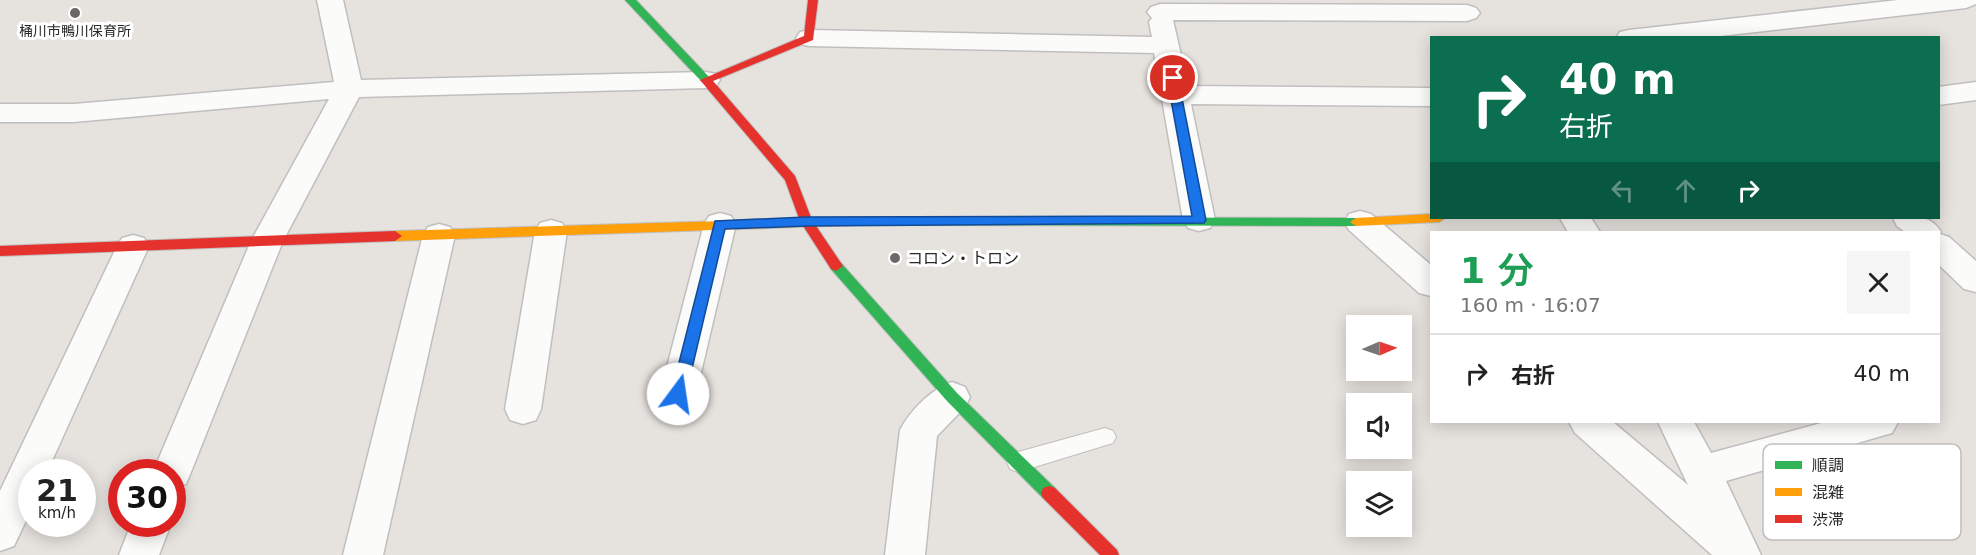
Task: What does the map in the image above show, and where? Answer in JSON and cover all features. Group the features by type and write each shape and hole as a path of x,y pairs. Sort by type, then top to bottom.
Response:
{"street":[{"path":"177,459 267,241 349,89 330,0"},
{"path":"630,0 706,80 791,179 806,221 841,273 952,397 1111,555"},
{"path":"809,38 813,0"},
{"path":"1647,36 1966,0"},
{"path":"1199,220 1159,6 1463,7 1479,36"},
{"path":"0,113 75,113 349,89 706,80 809,38 1167,45"},
{"path":"1940,96 1976,91"},
{"path":"1176,95 1430,97"},
{"path":"0,251 806,221 1360,222 1430,218"},
{"path":"1909,219 1923,231"},
{"path":"1360,222 1430,283"},
{"path":"678,394 720,224"},
{"path":"523,409 551,231"},
{"path":"363,555 438,235"},
{"path":"4,516 134,246"},
{"path":"1940,247 1976,280"},
{"path":"905,555 919,430 952,397"},
{"path":"1589,423 1742,555"},
{"path":"1676,423 1742,555"},
{"path":"1801,444 1875,423"},
{"path":"1701,472 1763,455"},
{"path":"139,555 147,537"}],"lane":[{"path":"1018,462 1105,437"}],"traffic: fast":[{"path":"630,0 706,80"},
{"path":"856,221 1356,222"},
{"path":"836,266 952,397 1049,493"}],"traffic: slow":[{"path":"1356,222 1430,218"},
{"path":"395,236 856,221"}],"traffic: jam":[{"path":"813,0 809,38 706,80 791,179 806,221 836,266"},
{"path":"0,251 395,236"},
{"path":"1049,493 1111,555"}],"place":[{"name":"桶川市鴨川保育所","path":"75,13"},
{"name":"コロン・トロン","path":"895,258"}],"route":[{"path":"678,394 720,224 806,221 1199,220 1173,78"}]}
